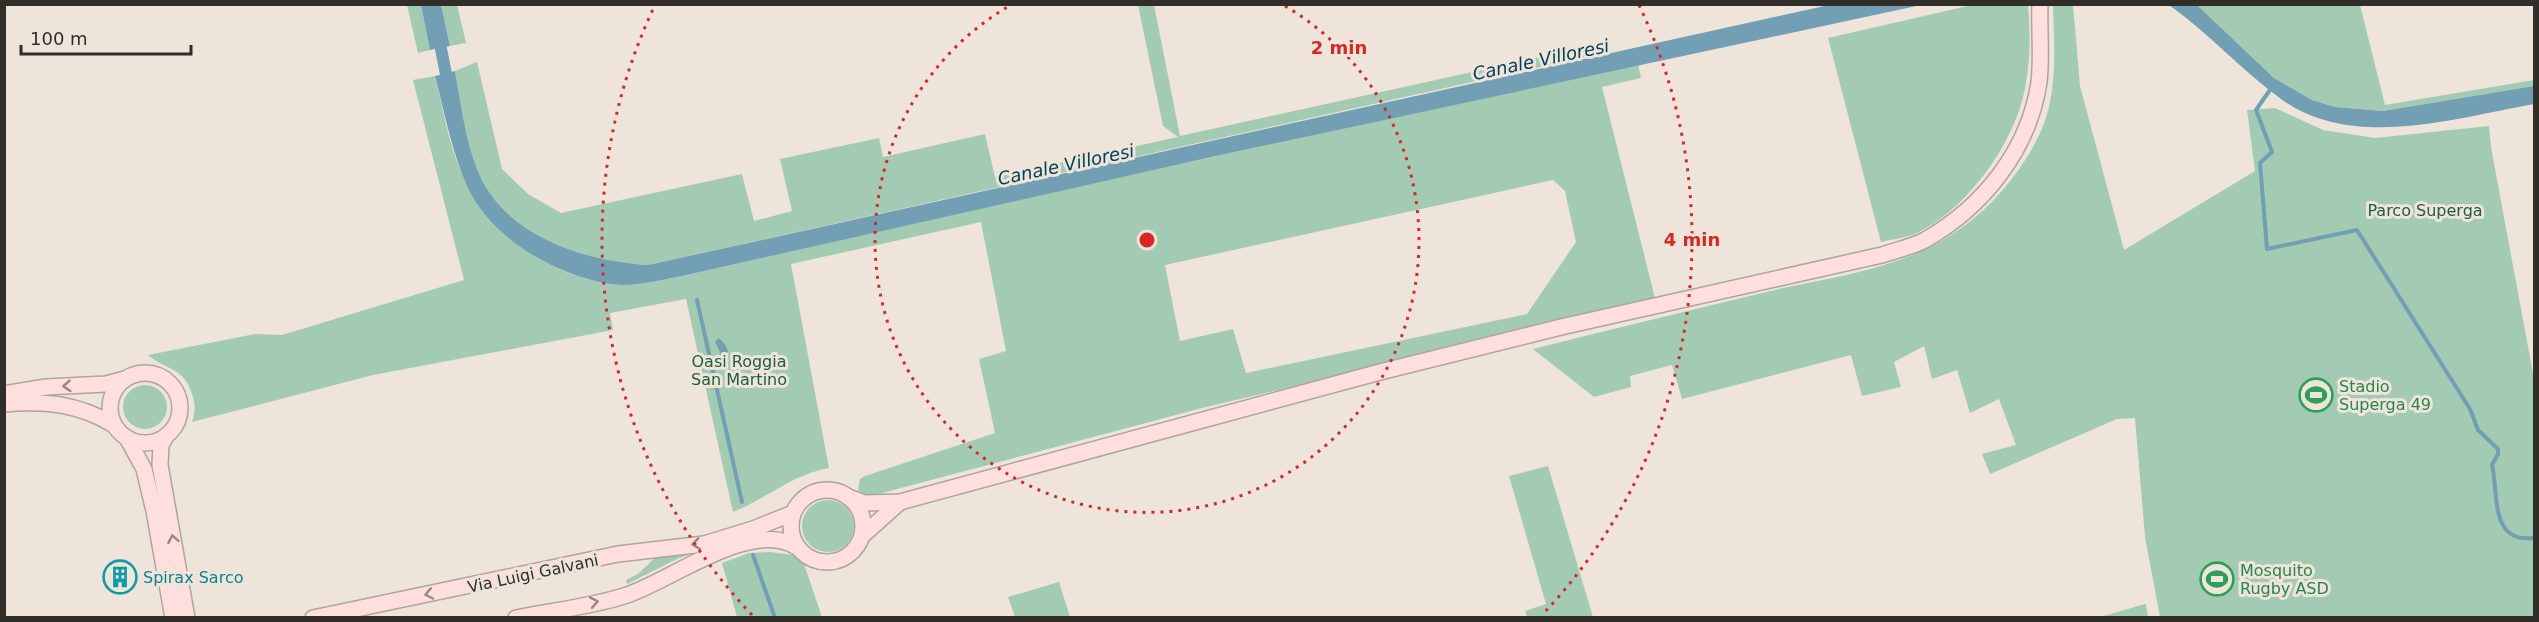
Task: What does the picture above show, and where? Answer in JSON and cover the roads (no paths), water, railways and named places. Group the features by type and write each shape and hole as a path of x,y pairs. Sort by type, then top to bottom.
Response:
{"main road":[{"path":"798,548 791,531 793,513 800,502 816,492 829,490 865,503 900,502 1380,372 1561,327 1882,255 1924,240 1959,216 1981,197 2009,163 2025,129 2039,82 2040,4"},
{"path":"4,394 46,387 106,384 138,374 153,374 165,379 174,389 179,400 179,416 176,425 166,436 162,445 160,465 177,616"},
{"path":"114,425 110,412 111,400 116,388 125,379"},
{"path":"4,404 44,402 75,406 114,425 127,438 144,469 177,616"},
{"path":"127,438 148,443 166,436"},
{"path":"848,497 861,514 862,536"},
{"path":"755,535 789,542 809,558 821,562 833,562 851,554 862,536 900,502"},
{"path":"516,618 625,596 755,535 793,513"},
{"name":"Via Luigi Galvani","path":"313,618 618,554 704,544 755,535"}],"water":[{"path":"421,5 441,5 450,46 430,50"},
{"path":"1829,5 1921,5 1207,158 691,274 630,285 590,280 548,264 510,239 494,224 480,208 463,176 449,134 435,76 455,71 466,133 477,169 489,192 506,212 526,228 548,241 573,251 598,258 648,265"},
{"path":"2169,5 2197,5 2274,78 2312,100 2335,107 2383,111 2534,86 2534,104 2405,126 2372,127 2340,124 2310,115 2281,99"},
{"path":"718,338 728,351 726,367 719,364 720,352 715,342"}],"waterway":[{"name":"Canale Villoresi","path":"432,4 449,89"},
{"path":"2272,87 2256,110 2272,152 2260,163 2267,249 2357,230 2470,409 2478,430 2498,449 2492,465 2496,502 2503,525 2509,533 2534,538"},
{"path":"697,300 742,502"},
{"path":"753,555 775,618"}],"place":[{"name":"Stadio Superga 49","path":"2316,395"},
{"name":"Spirax Sarco","path":"120,577"},
{"name":"Mosquito Rugby ASD","path":"2217,579"}],"park label":[{"name":"Parco Superga","path":"2425,210"},
{"name":"Oasi Roggia San Martino","path":"739,370"}]}
